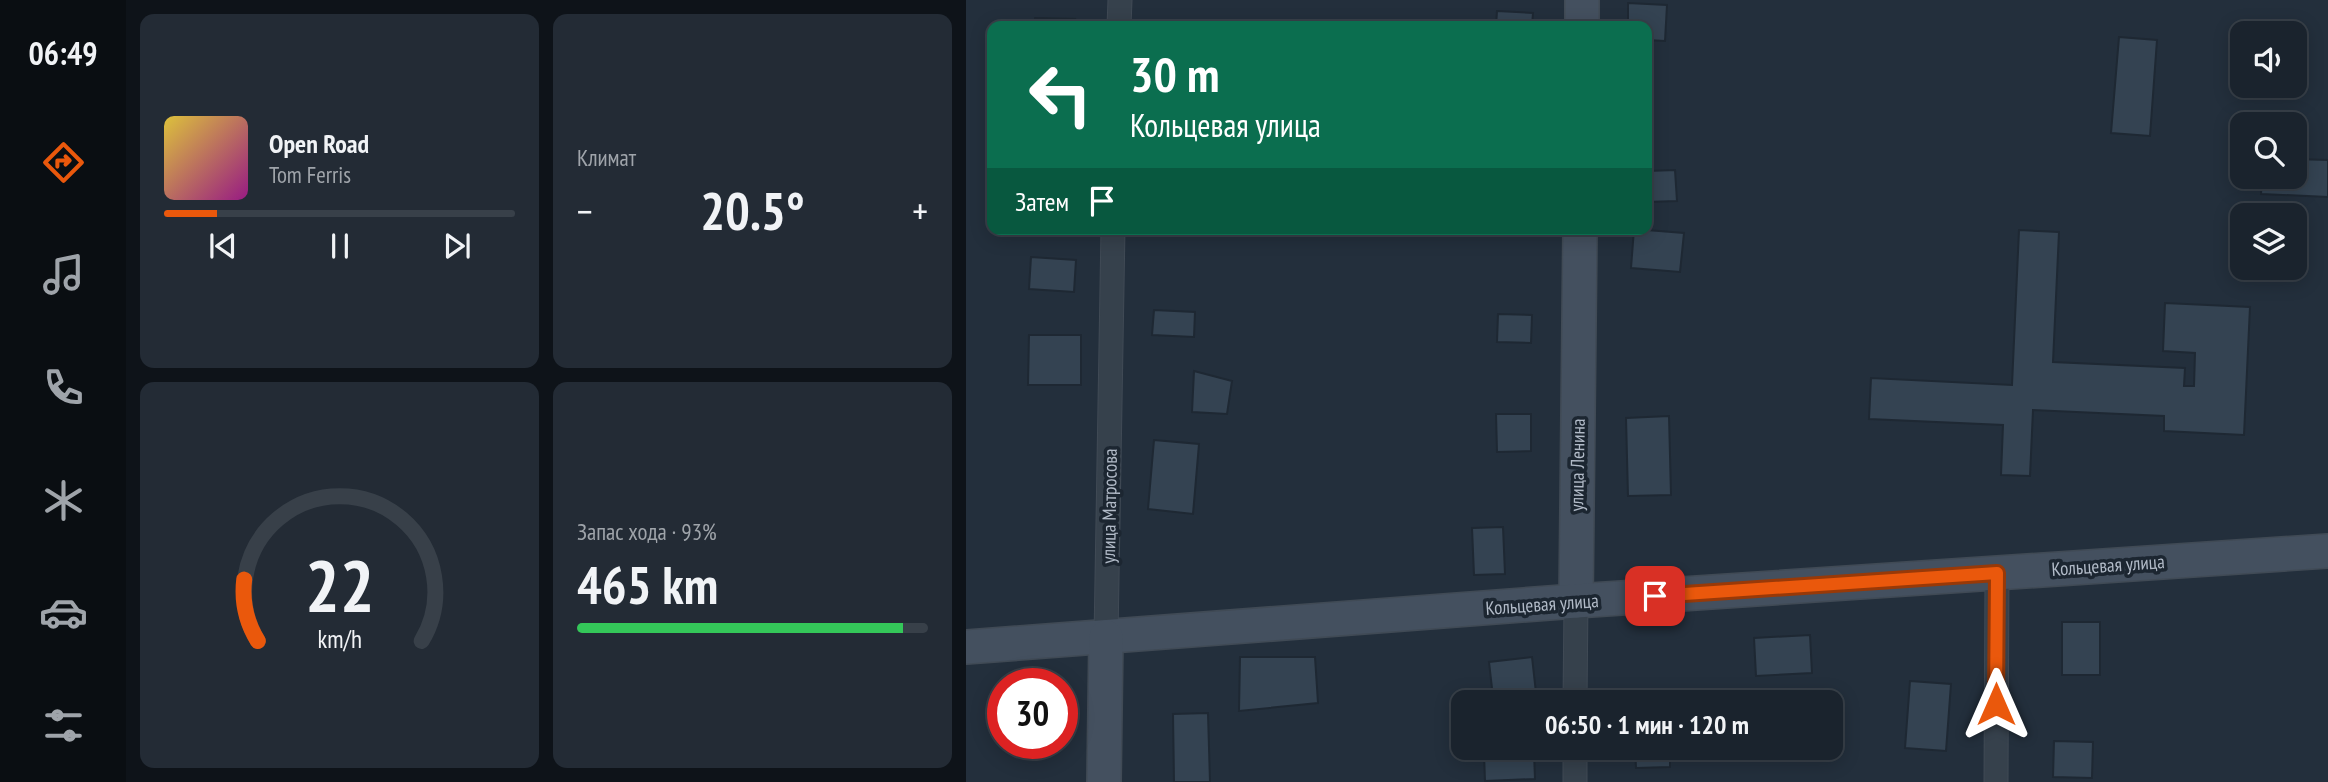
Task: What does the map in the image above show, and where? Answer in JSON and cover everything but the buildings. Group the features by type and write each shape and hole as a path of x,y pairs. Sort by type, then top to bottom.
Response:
{"street":[{"path":"1119,21 1120,0"},
{"path":"1582,0 1582,21"},
{"name":"улица Матросова","path":"1104,782 1113,235"},
{"name":"улица Ленина","path":"1575,690 1580,235"},
{"name":"Кольцевая улица","path":"966,647 1576,601 2328,551"},
{"path":"1996,782 1997,573"},
{"path":"1575,760 1575,782"}],"route":[{"path":"1655,596 1997,573 1996,704"}]}
